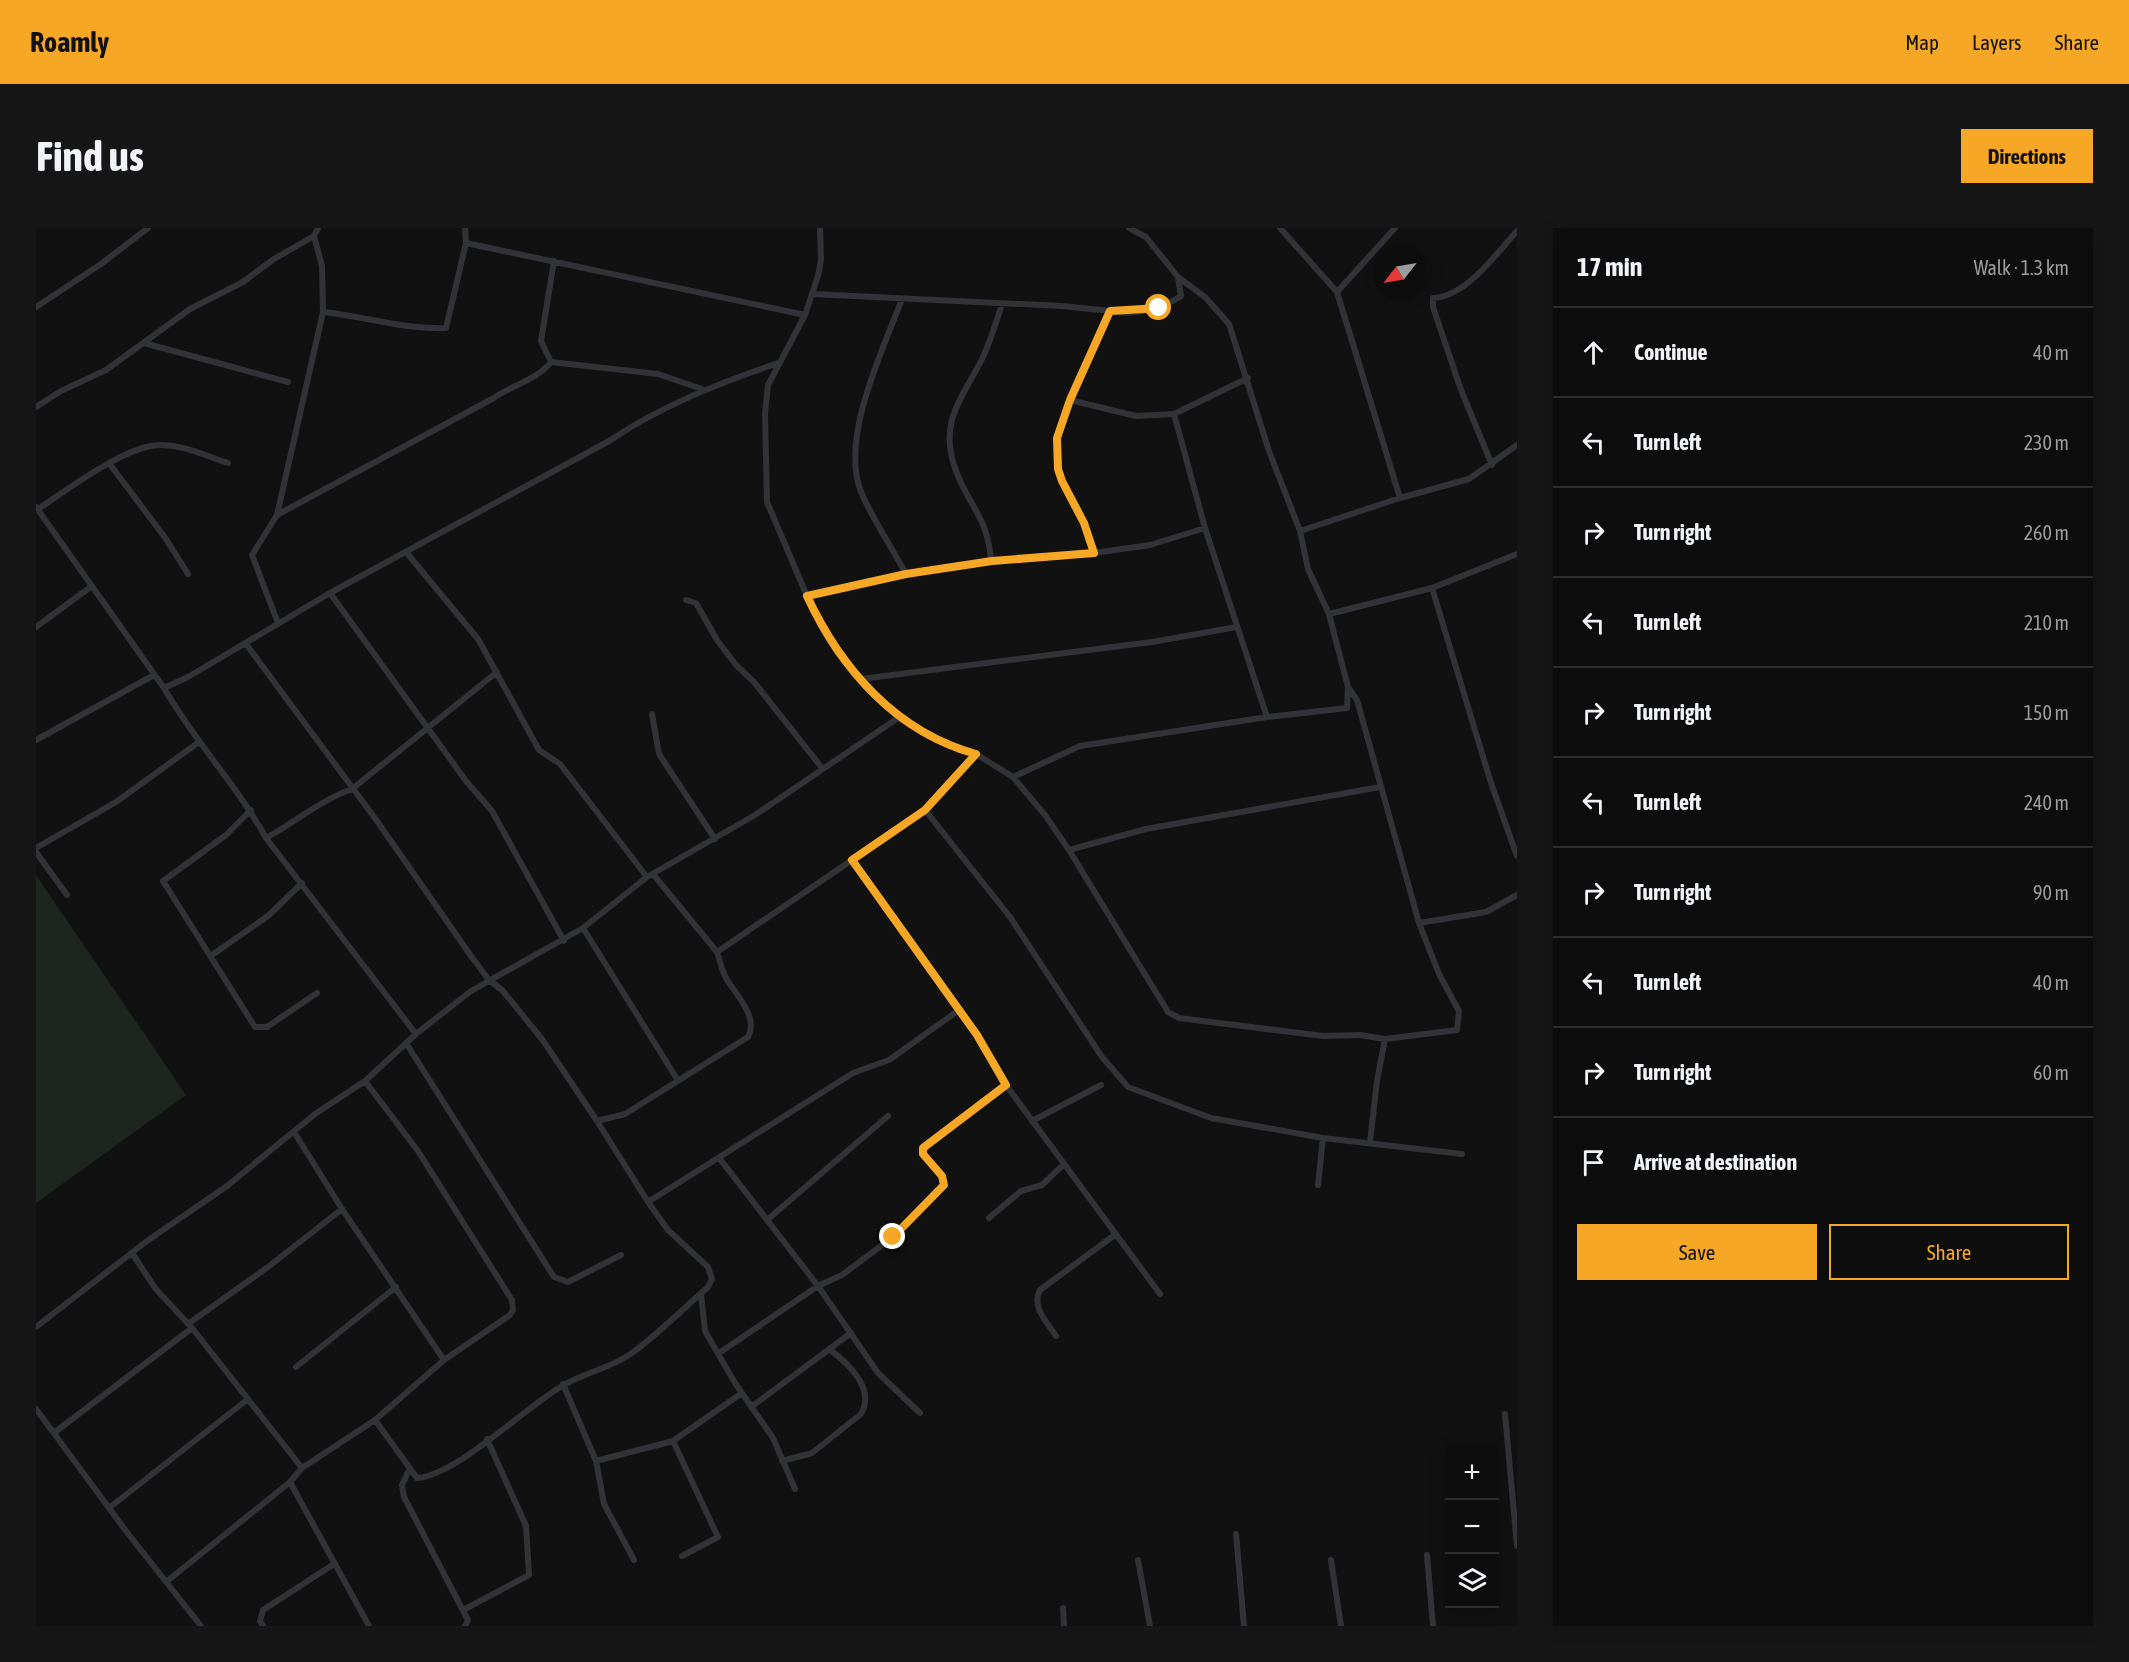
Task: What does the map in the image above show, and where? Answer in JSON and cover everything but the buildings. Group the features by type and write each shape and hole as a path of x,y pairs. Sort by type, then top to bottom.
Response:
{"street":[{"path":"36,307 101,264 148,228"},
{"path":"36,407 61,391 106,370 190,309 243,282 314,236 318,228"},
{"path":"323,312 410,327 446,328 466,243 465,228"},
{"path":"820,228 821,260 812,294 805,315 768,385 765,413 767,502 807,596 828,638 861,679 898,718 959,750 976,754 1013,777 1045,815 1069,850 1168,1012 1179,1018 1312,1034 1360,1035 1385,1039 1457,1030 1460,1011 1440,974 1419,923 1356,700 1348,687 1329,614 1308,569 1300,531 1269,451 1248,378 1229,324 1205,297 1178,277 1146,237 1129,228"},
{"path":"1280,228 1336,292 1400,498"},
{"path":"1336,292 1395,228"},
{"path":"1492,465 1461,390 1433,307 1434,298 1446,298 1471,282 1517,231"},
{"path":"278,623 252,555 277,515 323,312 322,266 314,236"},
{"path":"466,243 805,315"},
{"path":"551,362 541,340 554,261"},
{"path":"812,294 1002,305 1062,306 1110,311 1159,308 1181,296 1178,277"},
{"path":"902,299 862,407 855,464 860,489 906,574"},
{"path":"992,561 990,537 955,470 947,438 958,401 982,359 1002,305"},
{"path":"1094,553 1084,523 1058,469 1057,438 1070,400 1110,311"},
{"path":"144,343 288,382"},
{"path":"277,515 492,399 507,388 545,369 551,362"},
{"path":"551,362 658,374 702,389"},
{"path":"164,688 246,644 330,593 609,441 642,419 702,389 778,363"},
{"path":"1070,400 1136,416 1174,414 1248,378"},
{"path":"1174,414 1205,528 1266,717"},
{"path":"1300,531 1400,498 1469,479 1492,465 1517,445"},
{"path":"228,463 170,447 150,446 109,463 37,508 164,688 181,718 251,810 266,838 416,1034"},
{"path":"109,463 166,539 188,574"},
{"path":"807,596 906,574 992,561 1094,553 1150,545 1205,528"},
{"path":"406,552 478,639 539,750 560,764 650,876 717,952 725,976 751,1017 752,1030 734,1047 677,1079 625,1114 597,1121"},
{"path":"1329,614 1432,588 1517,554"},
{"path":"36,627 92,586"},
{"path":"1432,588 1491,783 1517,856"},
{"path":"330,593 466,781 492,811 564,941"},
{"path":"686,600 696,603 717,640 736,665 754,682 822,768"},
{"path":"861,679 1152,642 1237,627"},
{"path":"246,644 377,821 489,980 502,990 542,1039 668,1230 708,1267 712,1279 701,1294 634,1352 564,1384 449,1469 429,1478 417,1478 409,1470 375,1420"},
{"path":"266,838 310,813 332,796 352,789 497,672"},
{"path":"36,740 154,675"},
{"path":"1013,777 1080,746 1266,717 1347,708 1348,687"},
{"path":"651,714 659,754 715,839"},
{"path":"36,1327 365,1081 416,1034 489,980 564,941 650,876 715,839 898,718"},
{"path":"67,895 36,850 116,802 199,742"},
{"path":"717,952 925,810 976,754"},
{"path":"1069,850 1146,830 1380,787"},
{"path":"251,810 226,835 163,881 212,955 255,1027 267,1027 317,993"},
{"path":"925,810 1010,917 1102,1057 1128,1087 1211,1118 1323,1138 1462,1154"},
{"path":"852,860 959,1010 1006,1085 1160,1294"},
{"path":"212,955 268,916 302,883"},
{"path":"1419,923 1486,912 1517,895"},
{"path":"584,928 677,1079"},
{"path":"648,1202 720,1159 853,1073 889,1060 959,1010"},
{"path":"1370,1142 1377,1081 1385,1039"},
{"path":"406,1043 554,1277 568,1282 575,1280 621,1255"},
{"path":"166,1582 290,1482 302,1468 375,1420 444,1360 510,1315 513,1310 513,1300 418,1151 365,1081"},
{"path":"719,1353 818,1286 842,1275 893,1237 944,1185 942,1176 923,1154 923,1148 1006,1085"},
{"path":"1032,1121 1101,1085"},
{"path":"767,1220 888,1116"},
{"path":"294,1132 342,1209 444,1360"},
{"path":"1317,1185 1323,1138"},
{"path":"720,1159 818,1286 878,1372 920,1413"},
{"path":"989,1218 1021,1191 1042,1185 1064,1164"},
{"path":"55,1432 342,1209"},
{"path":"1056,1336 1036,1304 1036,1297 1040,1290 1116,1234"},
{"path":"132,1253 155,1288 190,1326 302,1468"},
{"path":"296,1367 396,1287"},
{"path":"701,1294 705,1331 742,1393 773,1438 795,1489"},
{"path":"751,1407 851,1333"},
{"path":"782,1461 812,1453 861,1414 866,1407 865,1393 857,1377 829,1349"},
{"path":"564,1384 596,1461 604,1504 634,1560"},
{"path":"596,1461 673,1441 742,1393"},
{"path":"109,1508 248,1399"},
{"path":"36,1409 109,1508 201,1626"},
{"path":"1505,1414 1517,1546"},
{"path":"463,1610 529,1575 526,1526 487,1439"},
{"path":"673,1441 718,1538 682,1556"},
{"path":"409,1470 402,1485 404,1497 468,1620 465,1626"},
{"path":"290,1482 369,1626"},
{"path":"1236,1534 1244,1626"},
{"path":"1427,1556 1433,1626"},
{"path":"1138,1560 1150,1626"},
{"path":"1331,1560 1341,1626"},
{"path":"262,1626 260,1621 263,1610 334,1564"},
{"path":"1063,1608 1064,1626"}],"shaded area":[{"path":"36,875 186,1095 36,1203"}],"route":[{"path":"893,1237 944,1185 942,1176 923,1154 923,1148 1006,1085 977,1035 852,860 925,810 976,754 959,750 898,718 838,654 823,630 807,596 906,574 992,561 1094,553 1084,523 1058,469 1059,427 1110,311 1116,313 1159,308"}]}
